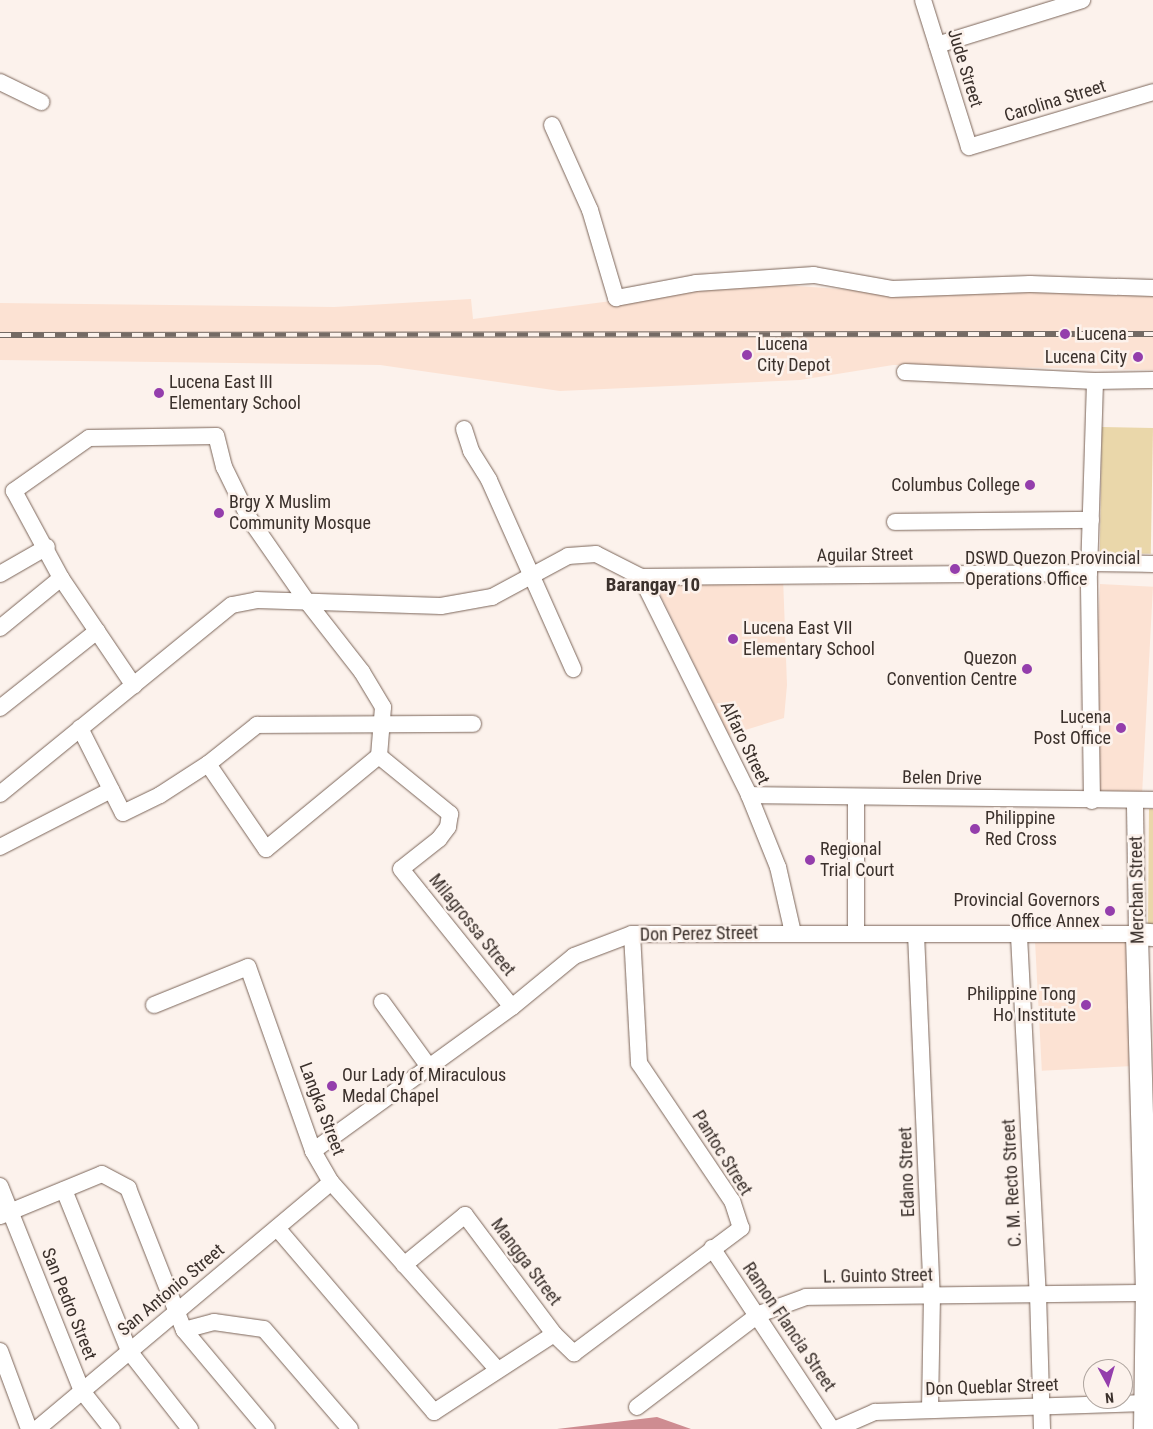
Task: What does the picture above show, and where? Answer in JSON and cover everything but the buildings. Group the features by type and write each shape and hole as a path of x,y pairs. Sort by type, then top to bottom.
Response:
{"main road":[{"name":"Merchan Street","path":"1145,935 1150,1292 1149,1403 1145,1429"}],"street":[{"name":"Jude Street","path":"923,0 969,147"},
{"path":"938,45 1082,0"},
{"path":"0,82 41,102"},
{"name":"Carolina Street","path":"969,147 1153,92"},
{"path":"552,124 590,210 616,298 696,283 814,275 892,289 1030,284 1153,288"},
{"path":"906,372 1095,381 1153,380"},
{"path":"1092,801 1089,568 1095,381"},
{"path":"464,429 471,451 489,480 573,669"},
{"path":"134,686 61,578 47,547 14,491 89,438 216,436 224,467 249,518 308,603 362,672 383,707 379,756 266,848 208,764"},
{"path":"895,522 1091,520"},
{"path":"0,574 47,547"},
{"path":"0,794 232,605 257,600 441,606 492,597 568,556 596,554 641,577"},
{"name":"Aguilar Street","path":"641,577 1089,568 1153,564"},
{"name":"Alfaro Street","path":"641,577 749,795 778,867 793,933"},
{"path":"0,628 61,578"},
{"path":"0,708 97,631"},
{"path":"80,728 123,814 160,795 208,764 257,725 474,724"},
{"name":"Milagrossa Street","path":"379,756 450,814 448,827 439,839 401,869 512,1007"},
{"path":"0,848 111,790"},
{"name":"Belen Drive","path":"749,795 1135,802 1153,800"},
{"path":"856,797 856,934"},
{"name":"Merchan Street","path":"1135,802 1145,935"},
{"name":"Don Perez Street","path":"313,1150 512,1007 574,956 632,934 1145,935"},
{"name":"Pantoc Street","path":"554,1334 574,1353 741,1228 732,1201 639,1063 632,934"},
{"name":"Edano Street","path":"916,934 932,1295 930,1409"},
{"name":"C. M. Recto Street","path":"1020,936 1038,1294 1042,1429"},
{"name":"Langka Street","path":"154,1005 248,967 313,1150 331,1182 497,1369"},
{"path":"382,1002 428,1067"},
{"path":"5,1214 102,1174 128,1188 174,1312 184,1330 267,1429"},
{"name":"San Antonio Street","path":"37,1429 331,1182"},
{"name":"San Pedro Street","path":"0,1186 5,1214 82,1391 112,1429"},
{"path":"64,1190 129,1351 190,1429"},
{"name":"Mangga Street","path":"404,1265 465,1215 554,1334"},
{"path":"276,1228 434,1412 497,1369 554,1334"},
{"name":"Ramon Flancia Street","path":"712,1248 834,1429"},
{"name":"L. Guinto Street","path":"637,1407 758,1314 806,1297 1150,1292"},
{"path":"184,1330 214,1322 264,1329 350,1429"},
{"path":"0,1351 29,1429"},
{"name":"Don Queblar Street","path":"834,1429 875,1412 1042,1405 1149,1403"}],"shaded area":[{"path":"697,279 868,291 1153,289 1153,370 893,365 800,380 560,391 380,365 0,360 0,303 334,307 471,299 473,319 642,297"},
{"path":"1102,427 1153,428 1151,554 1100,553"},
{"name":"Lucena East VII Elementary School","path":"783,577 787,685 784,718 729,735 654,582"},
{"path":"1100,584 1153,587 1142,793 1089,791"},
{"path":"1149,809 1153,809 1153,928 1148,928"},
{"name":"Philippine Tong Ho Institute","path":"1131,938 1138,1066 1042,1071 1035,943"},
{"path":"657,1417 691,1429 557,1429"}],"railway":[{"path":"0,335 1153,334"}],"place":[{"name":"Lucena","path":"1065,334"},
{"name":"Lucena City Depot","path":"747,355"},
{"name":"Lucena City","path":"1138,357"},
{"name":"Lucena East III Elementary School","path":"159,393"},
{"name":"Columbus College","path":"1030,485"},
{"name":"Brgy X Muslim Community Mosque","path":"219,513"},
{"name":"DSWD Quezon Provincial Operations Office","path":"955,569"},
{"name":"Lucena East VII Elementary School","path":"733,639"},
{"name":"Quezon Convention Centre","path":"1027,669"},
{"name":"Lucena Post Office","path":"1121,728"},
{"name":"Philippine Red Cross","path":"975,829"},
{"name":"Regional Trial Court","path":"810,860"},
{"name":"Provincial Governors Office Annex","path":"1110,911"},
{"name":"Philippine Tong Ho Institute","path":"1086,1005"},
{"name":"Our Lady of Miraculous Medal Chapel","path":"332,1086"}],"district":[{"name":"Barangay 10","path":"653,585"}]}
